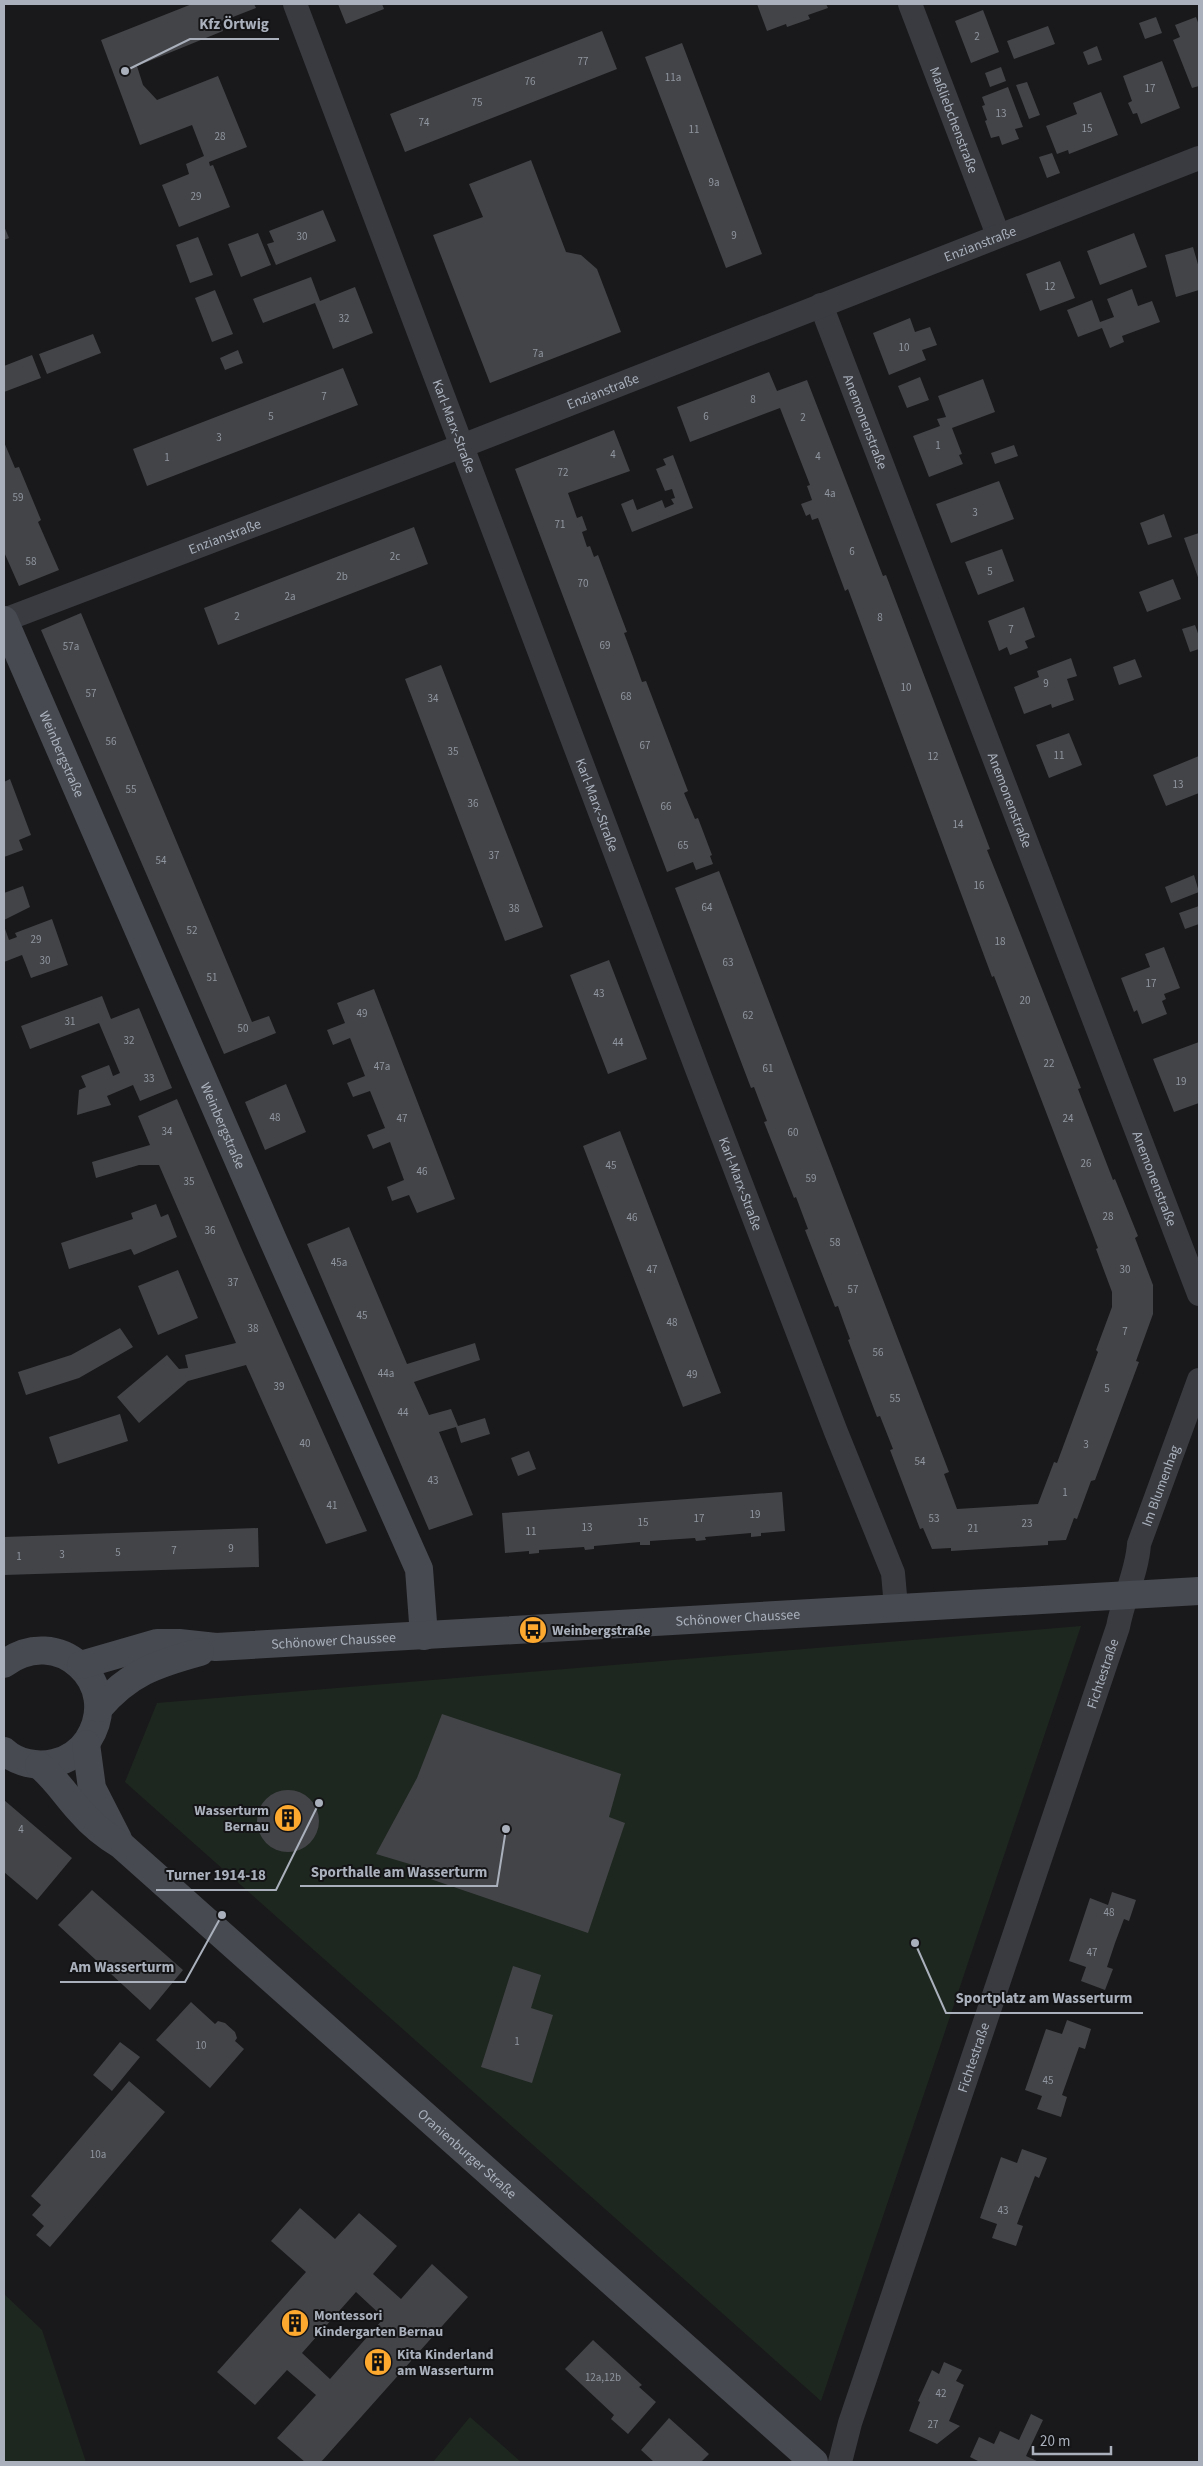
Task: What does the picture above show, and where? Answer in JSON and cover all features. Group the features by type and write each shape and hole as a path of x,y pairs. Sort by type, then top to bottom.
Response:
{"main road":[{"name":"Weinbergstraße","path":"4,620 273,1240 419,1569 424,1636"},
{"name":"Schönower Chaussee","path":"81,1665 157,1643 179,1642 216,1647 1199,1591"},
{"name":"Schönower Chaussee","path":"99,1708 129,1678 158,1665 216,1647"},
{"path":"4,1664 27,1652 46,1650 64,1655 81,1665 94,1685 99,1708 95,1727 86,1744 65,1759 39,1765 18,1760 4,1751"},
{"name":"Oranienburger Straße","path":"86,1744 92,1788 121,1845"},
{"name":"Oranienburger Straße","path":"39,1765 54,1776 80,1811 94,1826 121,1845 814,2462"}],"street":[{"name":"Karl-Marx-Straße","path":"295,4 715,1116 832,1422 893,1573 896,1607"},
{"name":"Maßliebchenstraße","path":"910,4 998,235"},
{"name":"Enzianstraße","path":"4,620 462,446 1199,158"},
{"name":"Anemonenstraße","path":"821,305 1199,1294"},
{"name":"Im Blumenhag","path":"1125,1594 1138,1558 1139,1544 1199,1380"},
{"name":"Fichtestraße","path":"840,2462 850,2423 1118,1627 1125,1594"}],"shaded area":[{"path":"1081,1626 821,2401 125,1782 157,1703"},
{"path":"4,2294 42,2330 86,2462 4,2462"},
{"path":"470,2417 521,2462 433,2462"}],"building":[{"path":"192,4 254,4 256,8 220,22 223,31 137,66 143,85 157,100 218,76 247,147 209,162 210,166 213,165 230,207 179,227 162,185 189,174 186,164 204,156 192,125 140,145 101,40"},
{"path":"338,4 382,4 384,9 346,24"},
{"path":"757,4 826,4 828,8 808,15 810,19 787,27 786,24 767,31"},
{"path":"983,10 999,52 971,63 955,21"},
{"path":"1156,17 1162,33 1145,39 1139,23"},
{"path":"1196,17 1199,25 1199,86 1192,88 1173,40 1180,37 1175,25"},
{"path":"1048,26 1055,44 1014,59 1007,41"},
{"path":"602,31 617,69 405,152 390,114"},
{"path":"682,43 762,254 726,268 645,57"},
{"path":"1097,46 1102,60 1088,65 1083,52"},
{"path":"1162,61 1180,108 1141,124 1137,113 1133,114 1128,103 1132,101 1123,76"},
{"path":"1001,67 1006,81 990,87 985,73"},
{"path":"1027,82 1040,115 1029,119 1016,85"},
{"path":"1008,87 1023,127 1015,129 1019,139 1002,145 999,136 991,138 985,121 987,120 982,106 985,105 982,97"},
{"path":"1101,92 1118,135 1069,154 1068,150 1057,154 1046,126 1077,114 1073,103"},
{"path":"1052,153 1060,173 1047,178 1039,157"},
{"path":"531,160 566,252 581,255 597,269 621,332 490,383 433,235 483,217 469,184"},
{"path":"323,210 336,241 276,265 267,244 274,242 269,231"},
{"path":"4,226 9,238 4,240"},
{"path":"258,233 271,265 241,277 228,244"},
{"path":"1134,233 1147,267 1100,285 1087,251"},
{"path":"198,237 213,275 190,283 176,245"},
{"path":"1193,247 1199,268 1199,290 1176,297 1165,255"},
{"path":"1060,261 1075,298 1040,311 1026,274"},
{"path":"311,277 320,301 355,287 373,333 333,349 315,303 263,323 253,299"},
{"path":"1132,289 1138,306 1152,301 1160,322 1122,336 1124,342 1110,348 1102,328 1078,337 1067,310 1092,300 1100,322 1114,317 1107,299"},
{"path":"215,290 233,334 212,342 195,298"},
{"path":"910,318 915,332 930,327 937,345 922,350 926,360 889,375 873,333"},
{"path":"93,334 101,353 47,374 39,354"},
{"path":"238,350 243,363 225,370 220,358"},
{"path":"32,355 41,378 4,392 4,366"},
{"path":"343,368 358,405 147,486 133,449"},
{"path":"769,372 777,391 807,380 883,576 886,575 990,849 987,850 1081,1088 1078,1089 1113,1180 1115,1179 1138,1236 1135,1238 1153,1285 1153,1314 1136,1361 1139,1362 1095,1480 1091,1481 1077,1519 1074,1518 1066,1540 1048,1541 1048,1545 951,1551 951,1548 932,1549 923,1528 920,1529 890,1450 893,1449 880,1416 877,1417 848,1340 850,1339 838,1306 835,1307 805,1230 808,1229 796,1197 794,1198 764,1122 767,1121 754,1087 751,1088 675,888 719,871 949,1472 944,1474 957,1509 1038,1504 1054,1462 1057,1463 1098,1352 1096,1350 1112,1307 1112,1292 1096,1249 1098,1248 994,976 992,977 848,589 845,591 818,518 812,520 810,514 806,516 801,504 812,500 807,486 810,485 780,408 690,442 677,407"},
{"path":"920,377 929,400 907,408 898,386"},
{"path":"983,379 995,412 952,428 962,454 959,455 963,464 929,477 913,436 940,426 937,419 946,417 938,396"},
{"path":"614,430 630,471 568,493 577,518 582,516 587,530 582,532 587,547 590,546 594,557 598,555 627,632 624,633 642,682 646,681 688,791 684,793 695,819 698,818 712,855 710,856 713,864 696,870 693,862 667,872 515,469"},
{"path":"4,442 15,468 19,467 41,520 38,522 59,570 19,586 4,552"},
{"path":"1014,445 1018,456 995,464 991,453"},
{"path":"673,455 693,508 632,532 621,504 633,499 637,510 662,500 665,508 674,504 671,499 675,498 672,489 665,491 656,469 666,465 663,459"},
{"path":"999,481 1014,519 951,543 936,504"},
{"path":"1164,514 1172,537 1148,545 1140,523"},
{"path":"414,527 428,564 218,645 204,608"},
{"path":"1199,533 1199,580 1184,538"},
{"path":"1002,549 1014,581 978,595 965,562"},
{"path":"1173,579 1181,599 1147,612 1139,592"},
{"path":"1024,607 1035,637 1025,641 1028,648 1010,655 1007,647 999,651 988,621"},
{"path":"81,613 252,1022 269,1016 276,1033 224,1054 41,630"},
{"path":"1195,625 1199,636 1199,649 1190,652 1182,629"},
{"path":"1071,658 1077,676 1067,679 1074,700 1052,708 1051,704 1024,714 1014,687 1039,677 1037,671"},
{"path":"1135,659 1142,677 1119,685 1113,667"},
{"path":"441,665 543,927 505,941 405,679"},
{"path":"1069,733 1082,765 1049,778 1036,745"},
{"path":"1199,756 1199,793 1166,806 1153,775"},
{"path":"10,779 31,835 19,840 23,850 4,857 4,782"},
{"path":"1194,875 1199,892 1171,903 1165,887"},
{"path":"23,886 30,907 4,920 4,893"},
{"path":"1199,906 1199,924 1185,929 1179,913"},
{"path":"52,919 68,965 31,978 22,955 4,962 4,926 9,940 17,937 15,933"},
{"path":"1164,947 1180,988 1164,994 1166,999 1162,1001 1167,1014 1142,1024 1137,1010 1134,1012 1121,978 1150,967 1145,954"},
{"path":"609,960 647,1059 608,1074 570,975"},
{"path":"374,989 455,1199 417,1213 409,1195 392,1201 387,1187 404,1180 390,1142 373,1149 367,1135 385,1128 370,1091 353,1097 347,1083 365,1076 350,1038 333,1045 327,1030 345,1023 337,1003"},
{"path":"102,996 111,1019 139,1008 172,1088 140,1101 133,1085 107,1096 111,1105 77,1115 79,1090 86,1087 81,1076 109,1065 113,1076 120,1073 99,1023 30,1049 21,1026"},
{"path":"1199,1042 1199,1103 1174,1112 1153,1059"},
{"path":"286,1084 306,1132 265,1150 245,1102"},
{"path":"177,1099 367,1531 326,1544 246,1365 188,1381 139,1423 117,1397 167,1355 179,1369 188,1368 185,1355 236,1343 159,1165 139,1165 96,1178 92,1162 150,1145 138,1116"},
{"path":"620,1131 721,1393 683,1407 583,1146"},
{"path":"156,1204 161,1217 168,1214 177,1237 134,1255 131,1249 69,1269 61,1243 133,1219 131,1213"},
{"path":"349,1227 407,1364 475,1343 480,1360 414,1382 429,1415 451,1409 458,1426 485,1418 490,1434 461,1443 456,1427 439,1432 473,1515 429,1530 307,1244"},
{"path":"178,1270 198,1318 158,1335 138,1286"},
{"path":"120,1328 133,1347 79,1378 26,1395 18,1372 71,1355"},
{"path":"120,1414 128,1441 58,1464 49,1437"},
{"path":"529,1451 536,1469 518,1476 511,1458"},
{"path":"782,1492 785,1531 761,1533 761,1536 751,1537 751,1533 705,1537 706,1540 696,1541 695,1538 650,1541 650,1545 640,1545 640,1542 594,1546 594,1549 585,1550 584,1547 539,1550 539,1553 529,1554 529,1551 505,1553 502,1513"},
{"path":"258,1528 259,1567 4,1575 4,1537"},
{"path":"442,1714 621,1774 609,1817 625,1823 588,1933 410,1872 413,1865 376,1854 417,1778"},
{"name":"Wasserturm Bernau","path":"288,1790 305,1795 310,1799 314,1804 319,1821 314,1838 310,1843 305,1847 288,1852 271,1847 266,1843 262,1838 257,1821 262,1804 266,1799 271,1795"},
{"path":"4,1800 72,1858 37,1900 4,1872"},
{"path":"92,1890 183,1970 150,2010 58,1925"},
{"path":"1112,1892 1136,1900 1129,1921 1124,1919 1115,1943 1107,1967 1113,1969 1105,1990 1081,1981 1086,1967 1069,1961 1090,1898 1108,1905"},
{"path":"513,1966 541,1975 531,2008 553,2015 532,2083 481,2067"},
{"path":"191,2002 215,2024 218,2021 225,2023 235,2032 237,2038 235,2041 244,2049 210,2088 156,2040"},
{"path":"1067,2020 1091,2029 1085,2049 1079,2047 1062,2095 1067,2097 1061,2117 1037,2109 1042,2096 1025,2090 1046,2029 1062,2034"},
{"path":"120,2042 140,2057 112,2091 93,2075"},
{"path":"129,2081 165,2112 50,2247 36,2235 44,2226 32,2215 41,2205 31,2196"},
{"path":"1022,2149 1047,2158 1039,2178 1035,2176 1017,2224 1023,2226 1016,2246 992,2238 997,2224 980,2218 1001,2157 1017,2163"},
{"path":"300,2208 335,2239 359,2213 397,2246 373,2274 401,2299 432,2264 468,2297 321,2462 305,2462 277,2438 316,2395 287,2370 255,2405 217,2372 306,2272 271,2241","holes":["356,2292 384,2318 330,2379 302,2353"]},
{"path":"593,2340 642,2385 639,2387 656,2402 628,2434 611,2419 614,2415 565,2369"},
{"path":"944,2362 962,2370 956,2381 964,2385 949,2421 960,2426 937,2444 909,2431 920,2402 918,2401 932,2370 939,2374"},
{"path":"1031,2414 1043,2420 1026,2456 1039,2462 980,2462 970,2457 979,2437 994,2444 1000,2431 1019,2440"},
{"path":"669,2418 709,2454 701,2462 654,2462 641,2450"}],"place":[{"name":"Kfz Örtwig","path":"125,71"},
{"name":"Weinbergstraße","path":"533,1630"},
{"name":"Turner 1914-18","path":"319,1803"},
{"name":"Wasserturm Bernau","path":"288,1818"},
{"name":"Sporthalle am Wasserturm","path":"506,1829"},
{"name":"Am Wasserturm","path":"222,1915"},
{"name":"Sportplatz am Wasserturm","path":"915,1943"},
{"name":"Montessori Kindergarten Bernau","path":"295,2323"},
{"name":"Kita Kinderland am Wasserturm","path":"378,2362"}]}
